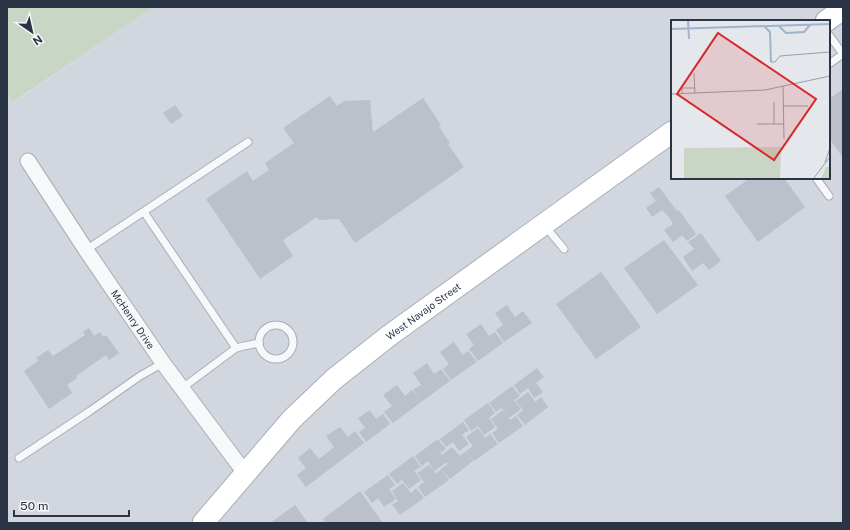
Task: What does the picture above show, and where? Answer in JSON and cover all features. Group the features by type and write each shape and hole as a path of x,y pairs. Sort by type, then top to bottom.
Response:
{"street":[{"path":"827,20 843,9"},
{"name":"West Navajo Street","path":"203,523 292,418 334,379 390,335 671,133"},
{"name":"McHenry Drive","path":"28,161 86,250 181,389 245,474"}],"lane":[{"path":"830,36 843,54 830,63"},
{"path":"86,250 248,142"},
{"path":"817,179 829,196"},
{"path":"144,212 236,348"},
{"path":"543,224 564,249"},
{"path":"277,324 290,332 293,339 293,347 289,354 283,358 275,360 262,352 259,343 259,337 263,330 269,326 277,324"},
{"path":"181,389 236,348 259,343"},
{"path":"19,458 140,376 163,363"}],"shaded area":[{"path":"154,7 843,7 843,523 7,523 7,93 14,102"}],"green space":[{"path":"7,7 154,7 13,102 7,93"}],"building":[{"path":"843,89 843,158 830,139 830,98"},
{"path":"330,96 337,106 344,101 370,100 373,132 423,98 441,125 439,127 450,143 448,144 464,167 355,243 339,219 319,220 317,217 283,240 293,256 260,279 206,199 247,171 253,181 269,170 265,163 294,143 283,128"},
{"path":"175,105 183,116 171,124 163,113"},
{"path":"749,179 785,179 805,207 758,242 725,196"},
{"path":"659,187 677,211 679,210 696,234 687,241 682,235 673,242 664,230 673,224 669,217 662,210 652,217 646,208 656,201 650,193"},
{"path":"701,233 721,261 709,270 703,263 692,271 683,257 694,249 688,242"},
{"path":"664,240 698,285 657,314 624,268"},
{"path":"601,272 641,327 596,359 556,304"},
{"path":"507,305 515,317 523,311 532,323 504,342 496,330 503,325 495,313"},
{"path":"481,324 489,336 495,332 503,343 478,361 469,349 474,345 466,334"},
{"path":"89,328 94,336 100,332 103,337 106,335 119,353 109,360 106,355 76,376 77,378 67,385 72,393 49,409 24,371 38,361 36,358 48,350 53,356 85,335 83,332"},
{"path":"454,342 463,355 468,351 477,362 451,380 443,369 449,364 440,352"},
{"path":"427,363 434,374 441,369 450,381 421,402 413,390 421,385 413,373"},
{"path":"537,368 544,377 536,383 543,392 534,398 528,388 520,394 514,385"},
{"path":"397,385 405,396 412,390 421,402 393,423 384,412 392,406 383,395"},
{"path":"512,386 520,396 514,400 521,409 509,418 502,408 496,412 489,403"},
{"path":"528,392 535,402 541,397 548,407 525,425 517,415 523,410 516,401"},
{"path":"488,403 495,413 489,418 495,427 484,435 478,426 471,431 464,420"},
{"path":"370,410 376,419 383,414 390,424 366,442 359,432 365,428 358,418"},
{"path":"503,410 510,420 516,416 523,426 499,443 492,433 498,429 491,419"},
{"path":"463,422 469,430 462,435 469,444 459,451 453,442 446,447 440,439"},
{"path":"340,427 348,437 355,431 364,443 306,487 297,475 306,468 298,458 310,448 319,459 334,447 326,436"},
{"path":"478,428 485,438 490,434 498,444 474,461 466,451 473,446 466,437"},
{"path":"438,439 446,449 440,453 442,455 452,447 460,456 466,451 473,461 450,479 441,469 448,464 447,462 434,471 428,461 422,466 415,456"},
{"path":"413,456 421,467 414,471 421,480 409,489 402,480 397,484 389,474"},
{"path":"429,465 436,474 441,469 449,480 425,497 418,487 424,482 417,473"},
{"path":"388,475 395,485 389,489 396,499 384,507 378,498 372,503 364,492"},
{"path":"403,483 411,493 416,488 424,498 400,515 392,505 398,501 392,491"},
{"path":"360,491 383,523 326,523 323,519"},
{"path":"295,505 308,523 270,523"}]}
